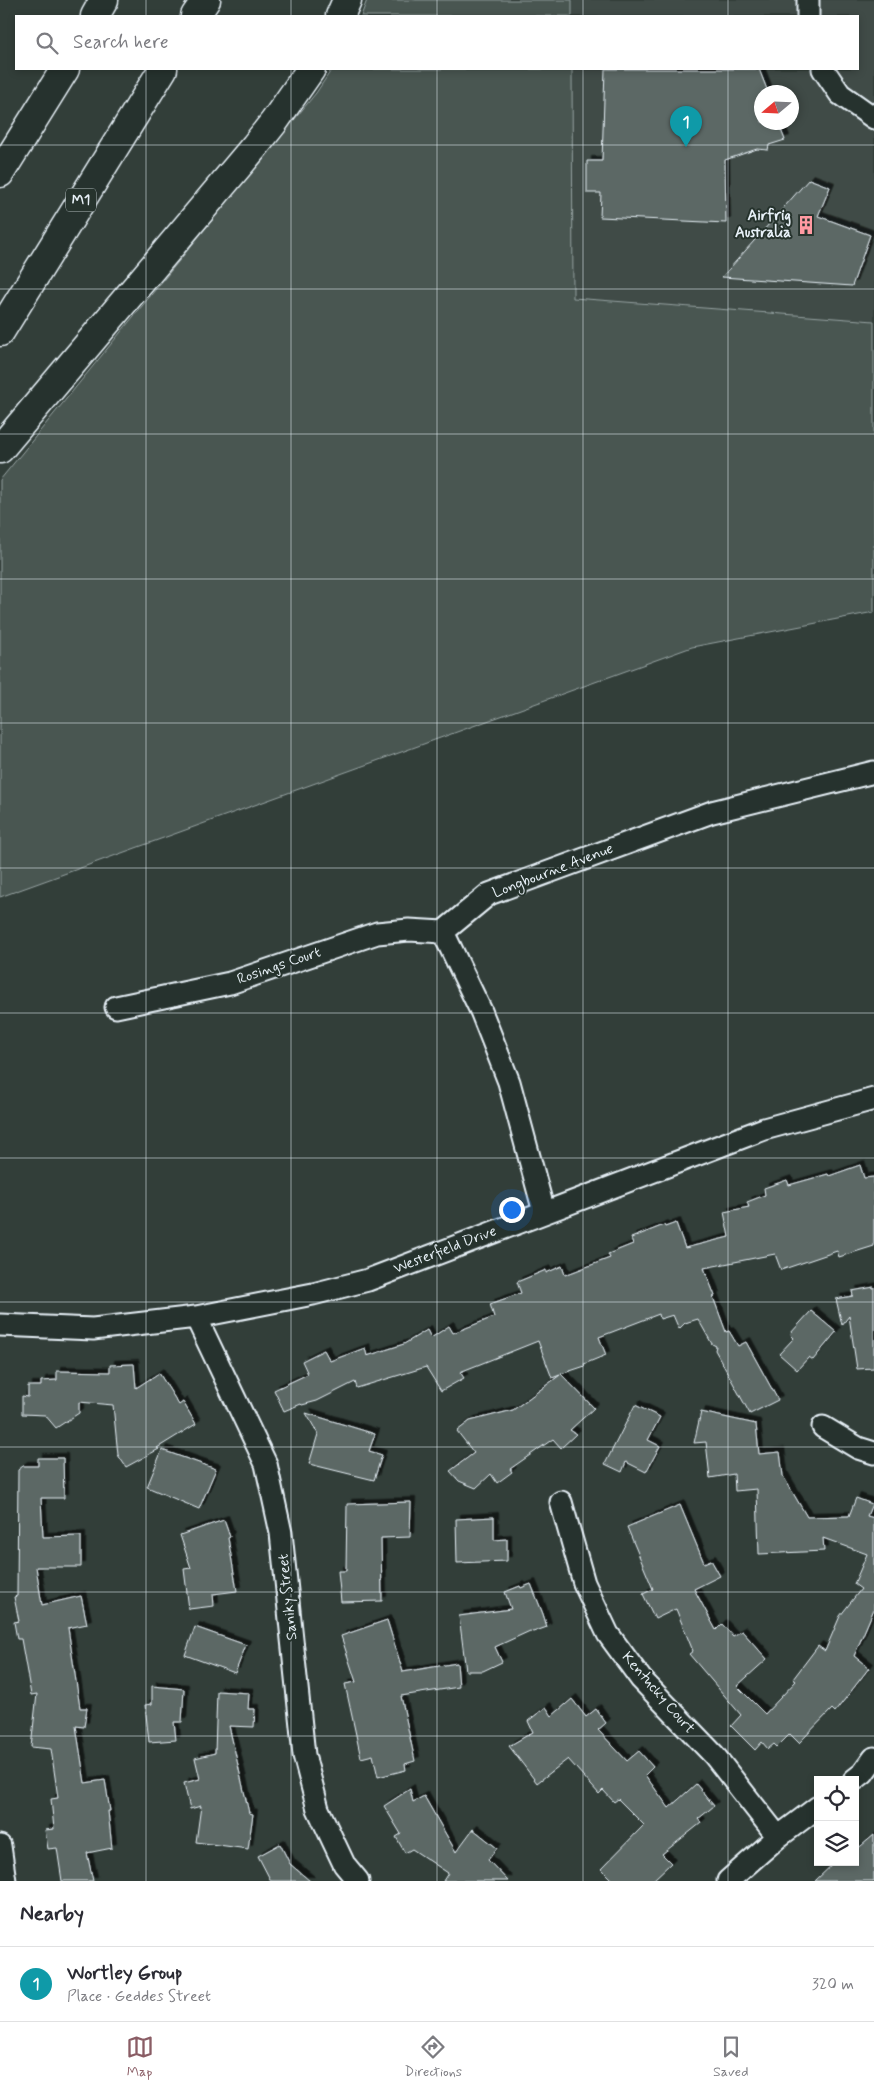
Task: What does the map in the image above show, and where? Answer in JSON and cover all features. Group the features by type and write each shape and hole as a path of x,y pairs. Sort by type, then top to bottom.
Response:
{"highway":[{"path":"96,15 104,0"},
{"path":"197,15 206,0"},
{"path":"340,15 347,0"},
{"path":"0,173 64,70"},
{"name":"M1","path":"0,332 162,70"},
{"path":"0,449 255,146 286,106 310,70"}],"street":[{"path":"808,0 808,15"},
{"path":"824,70 840,94 874,118"},
{"name":"Longbourne Avenue","path":"443,932 489,894 712,812 874,772"},
{"name":"Rosings Court","path":"116,1007 230,984 377,933 409,930 443,932"},
{"path":"443,932 481,1011 509,1082 544,1212"},
{"name":"Westerfield Drive","path":"0,1325 93,1329 196,1317 313,1294 368,1280 764,1129 874,1099"},
{"name":"Saniky Street","path":"196,1317 266,1464 281,1533 304,1755 318,1809 344,1864 358,1881"},
{"path":"823,1427 858,1448 874,1454"},
{"name":"Kentucky Court","path":"561,1502 584,1583 608,1634 641,1679 714,1755 778,1837"},
{"path":"859,1776 874,1758"},
{"path":"728,1881 778,1837 814,1810"},
{"path":"0,1846 6,1881"}],"shaded area":[{"path":"367,0 572,0 572,15 361,15"},
{"path":"572,0 874,0 874,321 573,298 572,70 859,70 859,15 572,15"},
{"path":"331,70 572,70 573,298 874,321 874,612 692,647 0,897 0,480 316,93"}],"building":[{"path":"605,70 759,70 765,85 754,85 754,130 781,130 785,140 769,145 768,150 757,149 725,160 726,223 600,217 601,193 587,193 587,161 602,161"},
{"name":"Airfrig Australia","path":"809,179 830,187 818,216 870,235 852,286 722,277"},
{"path":"860,1165 864,1178 874,1177 874,1246 839,1257 837,1251 781,1270 775,1254 704,1268 726,1332 729,1331 738,1346 746,1342 778,1400 750,1414 715,1350 716,1346 712,1344 698,1319 685,1323 679,1329 673,1315 660,1319 659,1314 599,1337 606,1355 584,1364 585,1366 561,1374 594,1408 570,1430 576,1434 561,1448 553,1439 510,1469 512,1472 497,1483 491,1474 476,1488 459,1481 450,1471 474,1453 457,1431 470,1421 513,1410 560,1375 552,1378 538,1341 460,1372 464,1378 441,1391 426,1367 357,1388 355,1382 317,1401 301,1404 284,1411 274,1390 308,1374 302,1361 324,1350 330,1361 365,1348 367,1356 404,1344 427,1330 431,1338 449,1326 453,1333 494,1317 490,1304 521,1293 517,1282 546,1270 546,1273 562,1266 565,1275 610,1258 608,1254 633,1244 631,1238 664,1225 665,1227 676,1223 685,1248 729,1237 724,1212 749,1207 747,1202 765,1195 764,1188 787,1180 789,1185 828,1174 829,1176"},
{"path":"874,1287 874,1368 857,1369 849,1316 842,1325 836,1299 853,1296 852,1291"},
{"path":"811,1311 836,1332 813,1360 809,1357 797,1370 779,1354 794,1338 790,1334"},
{"path":"134,1364 136,1388 159,1373 179,1405 183,1402 196,1424 157,1448 159,1449 126,1467 118,1455 113,1405 79,1402 79,1413 56,1428 45,1415 22,1414 22,1396 28,1397 28,1386 41,1386 41,1381 57,1380 57,1371 110,1372 110,1365"},
{"path":"635,1405 660,1417 648,1440 660,1446 646,1472 626,1462 622,1472 605,1464"},
{"path":"701,1412 756,1424 759,1454 780,1452 783,1476 807,1517 849,1516 856,1498 872,1504 867,1516 874,1518 874,1609 854,1656 869,1668 835,1712 832,1709 799,1743 790,1734 777,1747 774,1744 768,1749 762,1742 755,1750 731,1726 741,1715 689,1654 693,1651 676,1609 655,1619 643,1594 653,1589 627,1527 680,1505 704,1563 711,1560 720,1576 694,1589 716,1630 722,1624 733,1636 742,1631 767,1659 737,1686 765,1714 796,1681 793,1679 818,1646 825,1651 840,1616 861,1589 854,1584 867,1554 823,1538 824,1551 759,1554 757,1489 735,1491 734,1474 710,1478 706,1442 694,1443"},
{"path":"306,1413 375,1434 369,1451 382,1455 374,1480 309,1464 318,1434"},
{"path":"162,1450 216,1469 199,1509 147,1487"},
{"path":"38,1458 63,1458 64,1498 41,1498 43,1537 81,1536 81,1567 36,1567 42,1605 81,1596 87,1624 68,1628 80,1708 87,1708 84,1727 76,1726 85,1783 105,1780 110,1811 108,1811 112,1848 87,1853 93,1881 62,1881 57,1848 48,1849 45,1830 54,1829 51,1799 58,1798 51,1749 31,1747 37,1694 31,1695 21,1639 17,1639 14,1622 19,1621 14,1597 17,1596 18,1470 23,1466 38,1466"},
{"path":"411,1502 410,1537 381,1538 382,1601 341,1602 338,1571 346,1571 347,1504"},
{"path":"494,1517 494,1540 507,1539 507,1561 457,1563 456,1519"},
{"path":"224,1520 230,1537 228,1538 237,1591 213,1594 214,1606 189,1609 184,1569 191,1568 180,1535"},
{"path":"531,1584 547,1627 533,1632 530,1631 495,1647 502,1662 483,1671 466,1671 459,1616 511,1609 505,1592"},
{"path":"387,1620 403,1672 457,1663 459,1687 401,1696 415,1761 405,1764 406,1770 378,1777 373,1755 361,1758 345,1684 356,1682 341,1636"},
{"path":"195,1627 246,1645 235,1673 185,1655"},
{"path":"152,1686 184,1689 182,1722 174,1722 176,1740 149,1742 145,1705 152,1704"},
{"path":"217,1691 249,1693 248,1709 255,1709 254,1727 229,1726 249,1813 253,1814 248,1849 196,1842 201,1806 190,1809 184,1783 200,1779 195,1758 215,1753"},
{"path":"572,1699 586,1717 596,1709 606,1723 598,1730 627,1761 639,1751 653,1767 645,1775 669,1808 696,1784 714,1806 698,1819 701,1823 662,1854 671,1863 652,1881 613,1881 601,1869 644,1825 618,1799 614,1802 603,1790 599,1794 568,1759 537,1783 509,1746 533,1732 528,1721 546,1707 552,1716"},
{"path":"410,1789 413,1802 424,1796 456,1852 473,1829 497,1848 488,1860 508,1881 443,1881 448,1873 412,1849 405,1853 396,1837 401,1834 384,1806"},
{"path":"874,1835 874,1881 815,1881 831,1866 859,1866 859,1848"},
{"path":"280,1844 290,1864 310,1881 271,1881 258,1856"}],"place":[{"name":"Wortley Group","path":"686,147"},
{"name":"Airfrig Australia","path":"806,225"}]}
